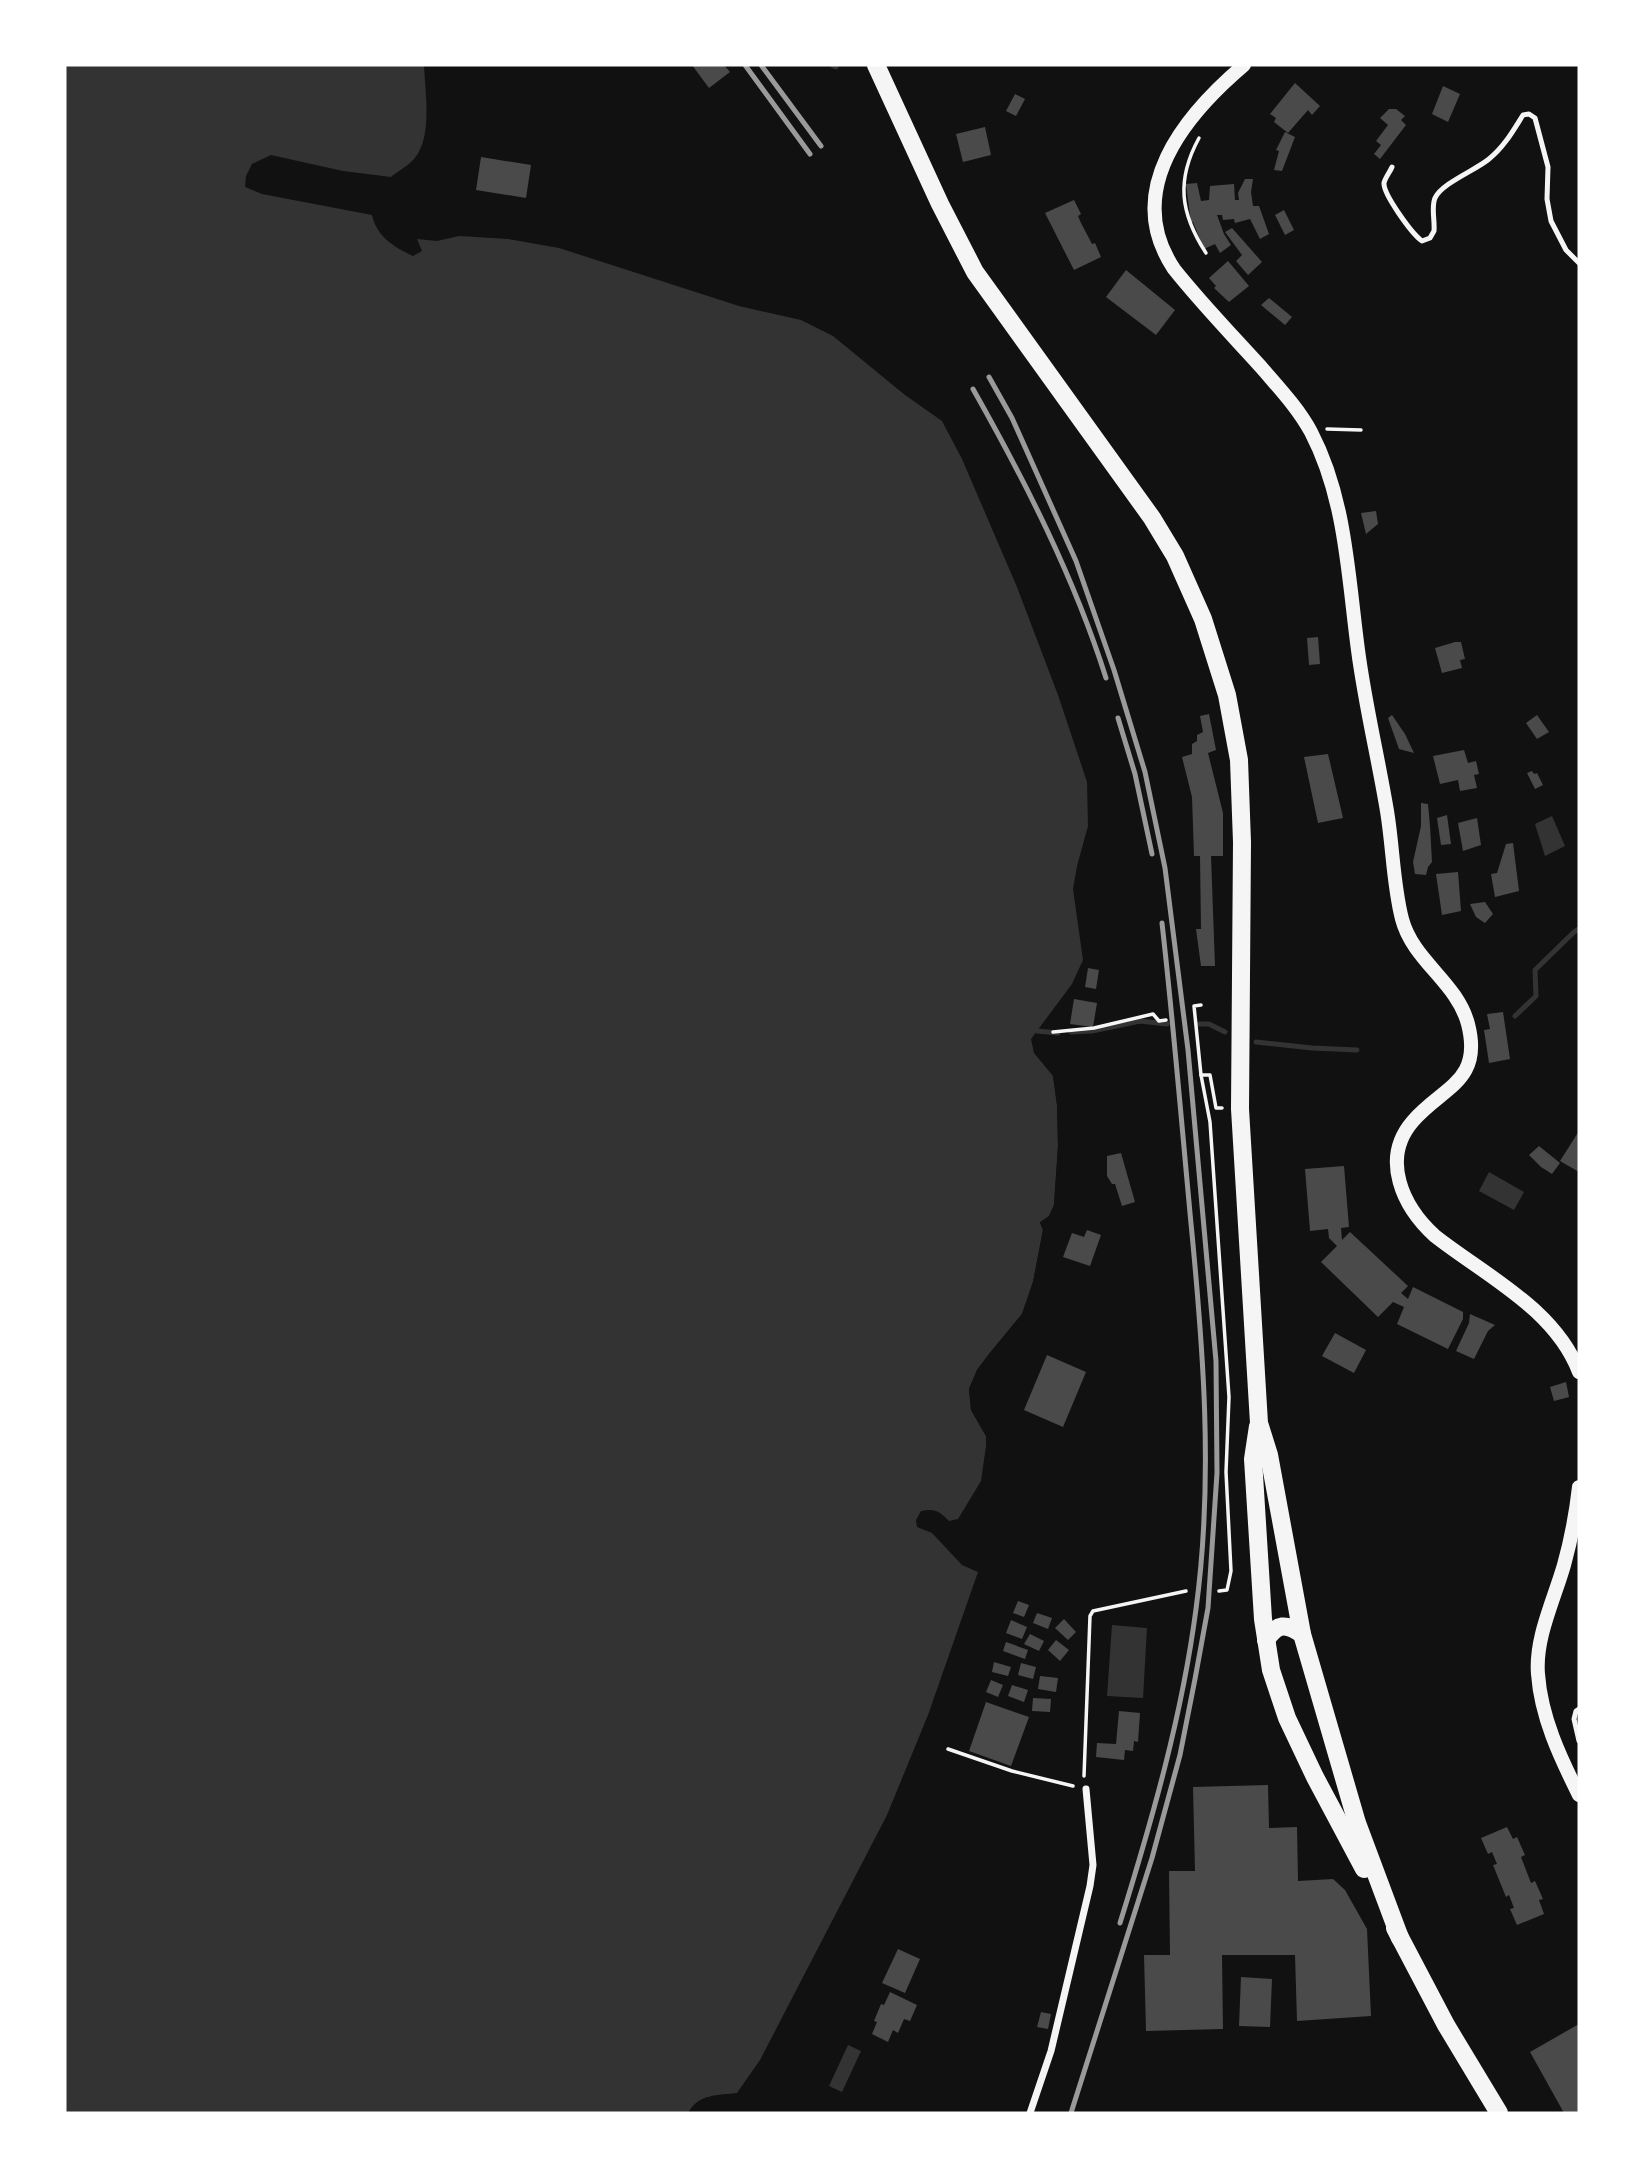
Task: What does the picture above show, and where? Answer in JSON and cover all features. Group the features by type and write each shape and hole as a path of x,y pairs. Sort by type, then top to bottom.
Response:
{"main road":[{"path":"876,65 975,272 1132,489 1175,556 1203,619 1223,682 1235,733 1240,788 1240,1109 1259,1423 1253,1459 1263,1619 1271,1670 1287,1718 1315,1777 1446,2025 1499,2113"},
{"path":"1244,65 1200,108 1171,149 1156,186 1153,199 1154,222 1160,242 1174,269 1280,388 1299,414 1333,483 1364,695 1388,814 1403,922 1417,951 1463,1010 1471,1041 1468,1062 1460,1079 1418,1115 1404,1136 1397,1167 1401,1190 1410,1208 1435,1236 1548,1323 1570,1352 1579,1372"},
{"path":"1259,1423 1269,1455 1302,1634 1357,1824 1399,1938"},
{"path":"1579,1486 1566,1558 1540,1642 1538,1673 1548,1725 1579,1795"},
{"path":"1266,1640 1271,1632 1282,1625 1288,1625 1302,1634"}],"street":[{"path":"1030,2113 1051,2050 1090,1886 1093,1865 1086,1789"}],"lane":[{"path":"1392,167 1384,182 1385,191 1413,234 1425,240 1434,231 1433,205 1436,196 1443,188 1488,160 1501,148 1523,115 1529,114 1535,118 1548,167 1547,199 1551,221 1566,250 1579,262"},
{"path":"1579,1709 1576,1710 1574,1719 1579,1741"}],"path":[{"path":"1185,179 1183,193 1189,223 1206,253"},
{"path":"1312,436 1326,429 1361,430"},
{"path":"1201,1005 1195,1006 1210,1122 1229,1397 1226,1472 1231,1571 1227,1590 1219,1591"},
{"path":"1053,1032 1094,1028 1153,1014 1159,1020 1166,1020"},
{"path":"1202,1075 1210,1075 1216,1108"},
{"path":"948,1749 1012,1771 1086,1789 1084,1777 1090,1616 1093,1611 1186,1591"}],"shaded area":[{"path":"65,65 424,65 424,139 414,159 391,177 343,171 271,155 252,164 246,176 245,187 262,194 372,215 374,223 387,240 413,256 422,251 417,239 437,241 459,236 508,239 559,248 739,306 801,320 833,336 905,395 942,421 962,459 1017,587 1087,782 1088,826 1073,889 1083,960 1072,984 1031,1039 1034,1053 1053,1076 1058,1146 1054,1205 1049,1216 1040,1223 1043,1230 1033,1282 1022,1314 977,1370 969,1389 971,1410 986,1436 981,1481 958,1519 949,1521 940,1513 930,1510 921,1511 916,1520 917,1527 932,1533 962,1565 978,1572 928,1715 887,1815 760,2060 737,2093 703,2099 688,2113 65,2113"},
{"path":"1552,816 1565,846 1545,856 1535,824"},
{"path":"1489,1172 1524,1192 1514,1210 1479,1191"},
{"path":"1112,1625 1147,1628 1143,1698 1107,1696"},
{"path":"848,2045 861,2051 842,2092 829,2086"}],"pier":[{"path":"1053,1076 1057,1080 1061,1105 1062,1146 1057,1206 1051,1218 1044,1224 1046,1231 1036,1282 1026,1315 991,1356 980,1372 973,1390 974,1409 989,1434 986,1436 971,1410 969,1389 977,1370 1022,1314 1033,1282 1043,1230 1040,1222 1049,1216 1054,1205 1058,1146"}],"building":[{"path":"692,65 724,65 730,72 709,88"},
{"path":"1295,83 1320,106 1312,115 1308,110 1288,133 1274,122 1276,118 1270,114"},
{"path":"1443,86 1460,94 1448,122 1432,114"},
{"path":"1015,94 1025,99 1016,116 1006,111"},
{"path":"1389,109 1396,109 1405,116 1401,120 1406,125 1380,159 1374,154 1381,145 1376,141 1388,125 1380,118"},
{"path":"985,127 991,155 963,162 956,134"},
{"path":"1285,132 1295,137 1282,171 1274,170 1279,151 1276,150"},
{"path":"481,157 531,165 526,198 476,190"},
{"path":"1245,179 1253,179 1253,206 1259,206 1269,234 1260,239 1250,219 1235,223 1234,219 1223,220 1222,215 1217,215 1231,245 1220,253 1215,244 1204,249 1193,222 1191,223 1186,184 1197,183 1201,201 1209,200 1210,186 1234,184 1235,200 1239,200 1238,193"},
{"path":"1074,200 1081,214 1078,216 1081,223 1101,257 1074,270 1045,213"},
{"path":"1284,210 1294,230 1285,235 1275,215"},
{"path":"1232,228 1262,262 1248,275 1236,261 1242,255 1225,232"},
{"path":"1228,261 1249,286 1229,302 1214,288 1216,286 1209,278"},
{"path":"1126,270 1175,310 1156,335 1106,297"},
{"path":"1269,298 1292,317 1285,325 1261,305"},
{"path":"1376,511 1378,524 1366,534 1361,513"},
{"path":"1318,637 1320,664 1309,665 1307,638"},
{"path":"1461,642 1465,659 1460,660 1462,668 1442,673 1435,648"},
{"path":"1209,714 1216,750 1208,753 1223,813 1223,856 1211,856 1215,966 1201,966 1196,929 1201,929 1200,856 1194,856 1192,797 1182,757 1192,754 1192,744 1197,741 1197,735 1203,732 1200,716"},
{"path":"1392,715 1414,753 1399,749 1388,718"},
{"path":"1537,715 1549,732 1537,739 1526,723"},
{"path":"1464,750 1468,763 1476,761 1479,774 1474,775 1477,788 1460,791 1458,780 1440,784 1433,756"},
{"path":"1328,754 1343,818 1318,823 1304,757"},
{"path":"1527,773 1537,773 1543,785 1535,789"},
{"path":"1421,803 1428,804 1430,826 1432,862 1426,875 1415,874 1413,862 1421,826"},
{"path":"1447,815 1451,844 1441,845 1437,818"},
{"path":"1477,818 1481,845 1463,851 1458,823"},
{"path":"1513,843 1519,891 1495,897 1491,874 1497,873 1506,844"},
{"path":"1458,872 1461,911 1442,915 1436,874"},
{"path":"1485,902 1493,914 1485,923 1476,917 1470,904"},
{"path":"1088,968 1099,970 1096,989 1085,987"},
{"path":"1074,999 1097,1003 1093,1027 1070,1024"},
{"path":"1503,1012 1510,1059 1489,1063 1484,1030 1490,1029 1487,1014"},
{"path":"1579,1131 1579,1172 1560,1161"},
{"path":"1539,1146 1560,1163 1552,1174 1529,1155"},
{"path":"1121,1153 1135,1202 1122,1206 1115,1184 1112,1184 1107,1176 1107,1156"},
{"path":"1344,1166 1349,1227 1341,1228 1342,1240 1350,1232 1408,1286 1401,1293 1408,1299 1413,1287 1463,1312 1463,1319 1448,1349 1397,1324 1404,1307 1393,1302 1378,1317 1321,1262 1337,1246 1329,1238 1328,1229 1310,1231 1305,1169"},
{"path":"1087,1230 1101,1235 1090,1266 1063,1257 1072,1233 1084,1237"},
{"path":"1470,1314 1495,1325 1488,1331 1474,1359 1456,1351 1469,1323"},
{"path":"1335,1333 1366,1350 1354,1373 1322,1356"},
{"path":"1047,1355 1086,1372 1063,1427 1024,1410"},
{"path":"1566,1382 1569,1397 1554,1401 1550,1387"},
{"path":"1018,1601 1029,1605 1024,1617 1013,1613"},
{"path":"1037,1613 1052,1618 1048,1629 1033,1623"},
{"path":"1064,1619 1076,1632 1068,1640 1055,1628"},
{"path":"1011,1620 1027,1627 1022,1639 1006,1633"},
{"path":"1030,1634 1044,1641 1039,1651 1024,1644"},
{"path":"1056,1640 1069,1650 1060,1661 1048,1650"},
{"path":"1006,1642 1028,1650 1025,1659 1003,1651"},
{"path":"994,1662 1011,1667 1008,1676 992,1672"},
{"path":"1021,1663 1036,1667 1033,1679 1018,1675"},
{"path":"1040,1676 1058,1678 1056,1692 1038,1689"},
{"path":"991,1680 1003,1685 998,1697 986,1692"},
{"path":"1012,1685 1028,1690 1024,1702 1008,1696"},
{"path":"1033,1698 1051,1699 1050,1712 1032,1711"},
{"path":"986,1702 1029,1717 1011,1766 969,1751"},
{"path":"1119,1711 1140,1713 1138,1742 1134,1741 1133,1751 1125,1750 1124,1760 1096,1757 1097,1743 1116,1744"},
{"path":"1268,1785 1269,1828 1297,1827 1298,1881 1333,1879 1345,1890 1367,1929 1371,2016 1297,2021 1295,1955 1222,1955 1223,2029 1146,2031 1144,1955 1170,1955 1169,1871 1195,1871 1193,1787"},
{"path":"1507,1827 1513,1839 1517,1837 1525,1855 1521,1857 1531,1883 1535,1881 1543,1899 1539,1900 1544,1914 1517,1925 1510,1909 1514,1908 1509,1895 1506,1897 1493,1865 1497,1864 1492,1852 1488,1854 1481,1838"},
{"path":"898,1949 920,1959 905,1993 882,1983"},
{"path":"1241,1977 1272,1979 1270,2027 1239,2026"},
{"path":"890,1992 917,2005 910,2021 904,2019 898,2033 893,2030 888,2042 872,2034 881,2004 884,2005"},
{"path":"1041,2012 1051,2014 1048,2029 1037,2027"},
{"path":"1579,2024 1579,2113 1564,2113 1530,2052"}],"waterway":[{"path":"832,65 836,67"},
{"path":"1515,1016 1536,996 1535,970 1579,929"},
{"path":"1071,1032 1092,1031 1140,1021 1167,1024"},
{"path":"1199,1024 1209,1024 1225,1032"},
{"path":"1037,1031 1058,1033"},
{"path":"1256,1042 1357,1050"}],"railway":[{"path":"745,65 810,154"},
{"path":"761,65 821,146"},
{"path":"989,377 1012,418 1076,561 1114,670 1145,772 1165,868 1188,1050 1216,1361 1217,1473 1208,1608 1195,1679 1180,1755 1152,1858 1071,2113"},
{"path":"973,389 1064,566 1106,678"},
{"path":"1118,718 1135,774 1152,854"},
{"path":"1120,1923 1154,1807 1183,1689 1196,1609 1204,1510 1205,1411 1199,1312 1162,923"}]}
